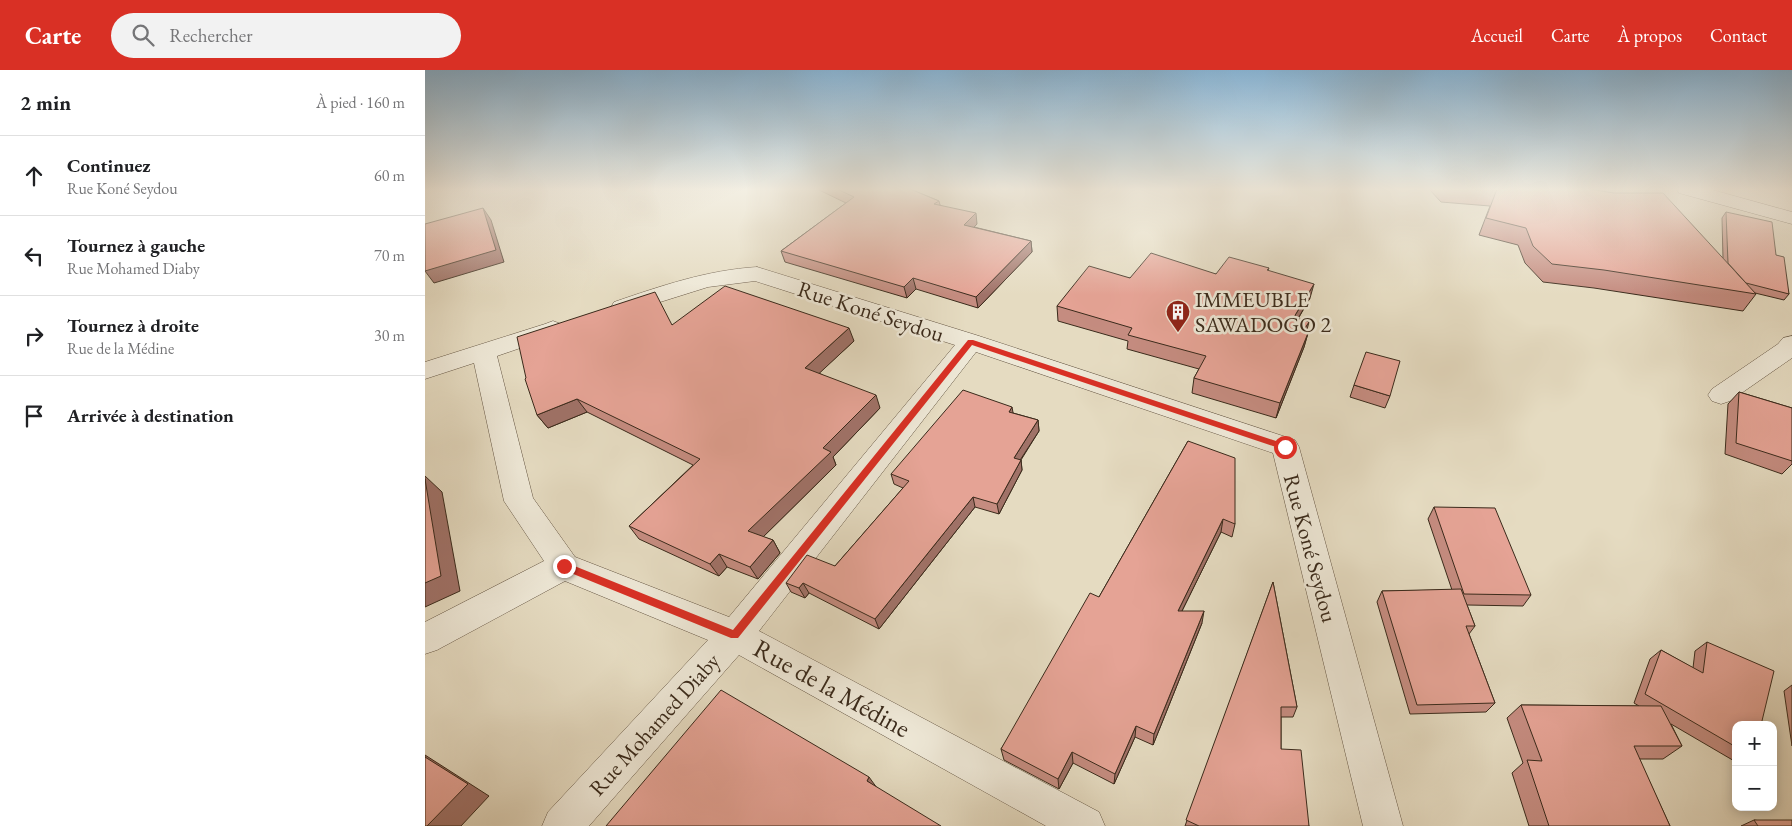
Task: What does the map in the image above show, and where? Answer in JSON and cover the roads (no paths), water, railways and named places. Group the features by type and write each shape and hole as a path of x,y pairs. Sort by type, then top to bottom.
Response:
{"street":[{"name":"Rue Koné Seydou","path":"603,313 717,277 736,274 757,274 971,342 1285,447 1383,826"},
{"path":"425,371 576,322"},
{"name":"Rue Mohamed Diaby","path":"562,826 735,635 971,342"},
{"path":"1721,395 1787,350 1792,344"},
{"path":"425,639 564,566 519,501 484,352"},
{"name":"Rue de la Médine","path":"564,566 735,635 1085,826"}],"place":[{"name":"IMMEUBLE SAWADOGO 2","path":"1178,333"}]}
